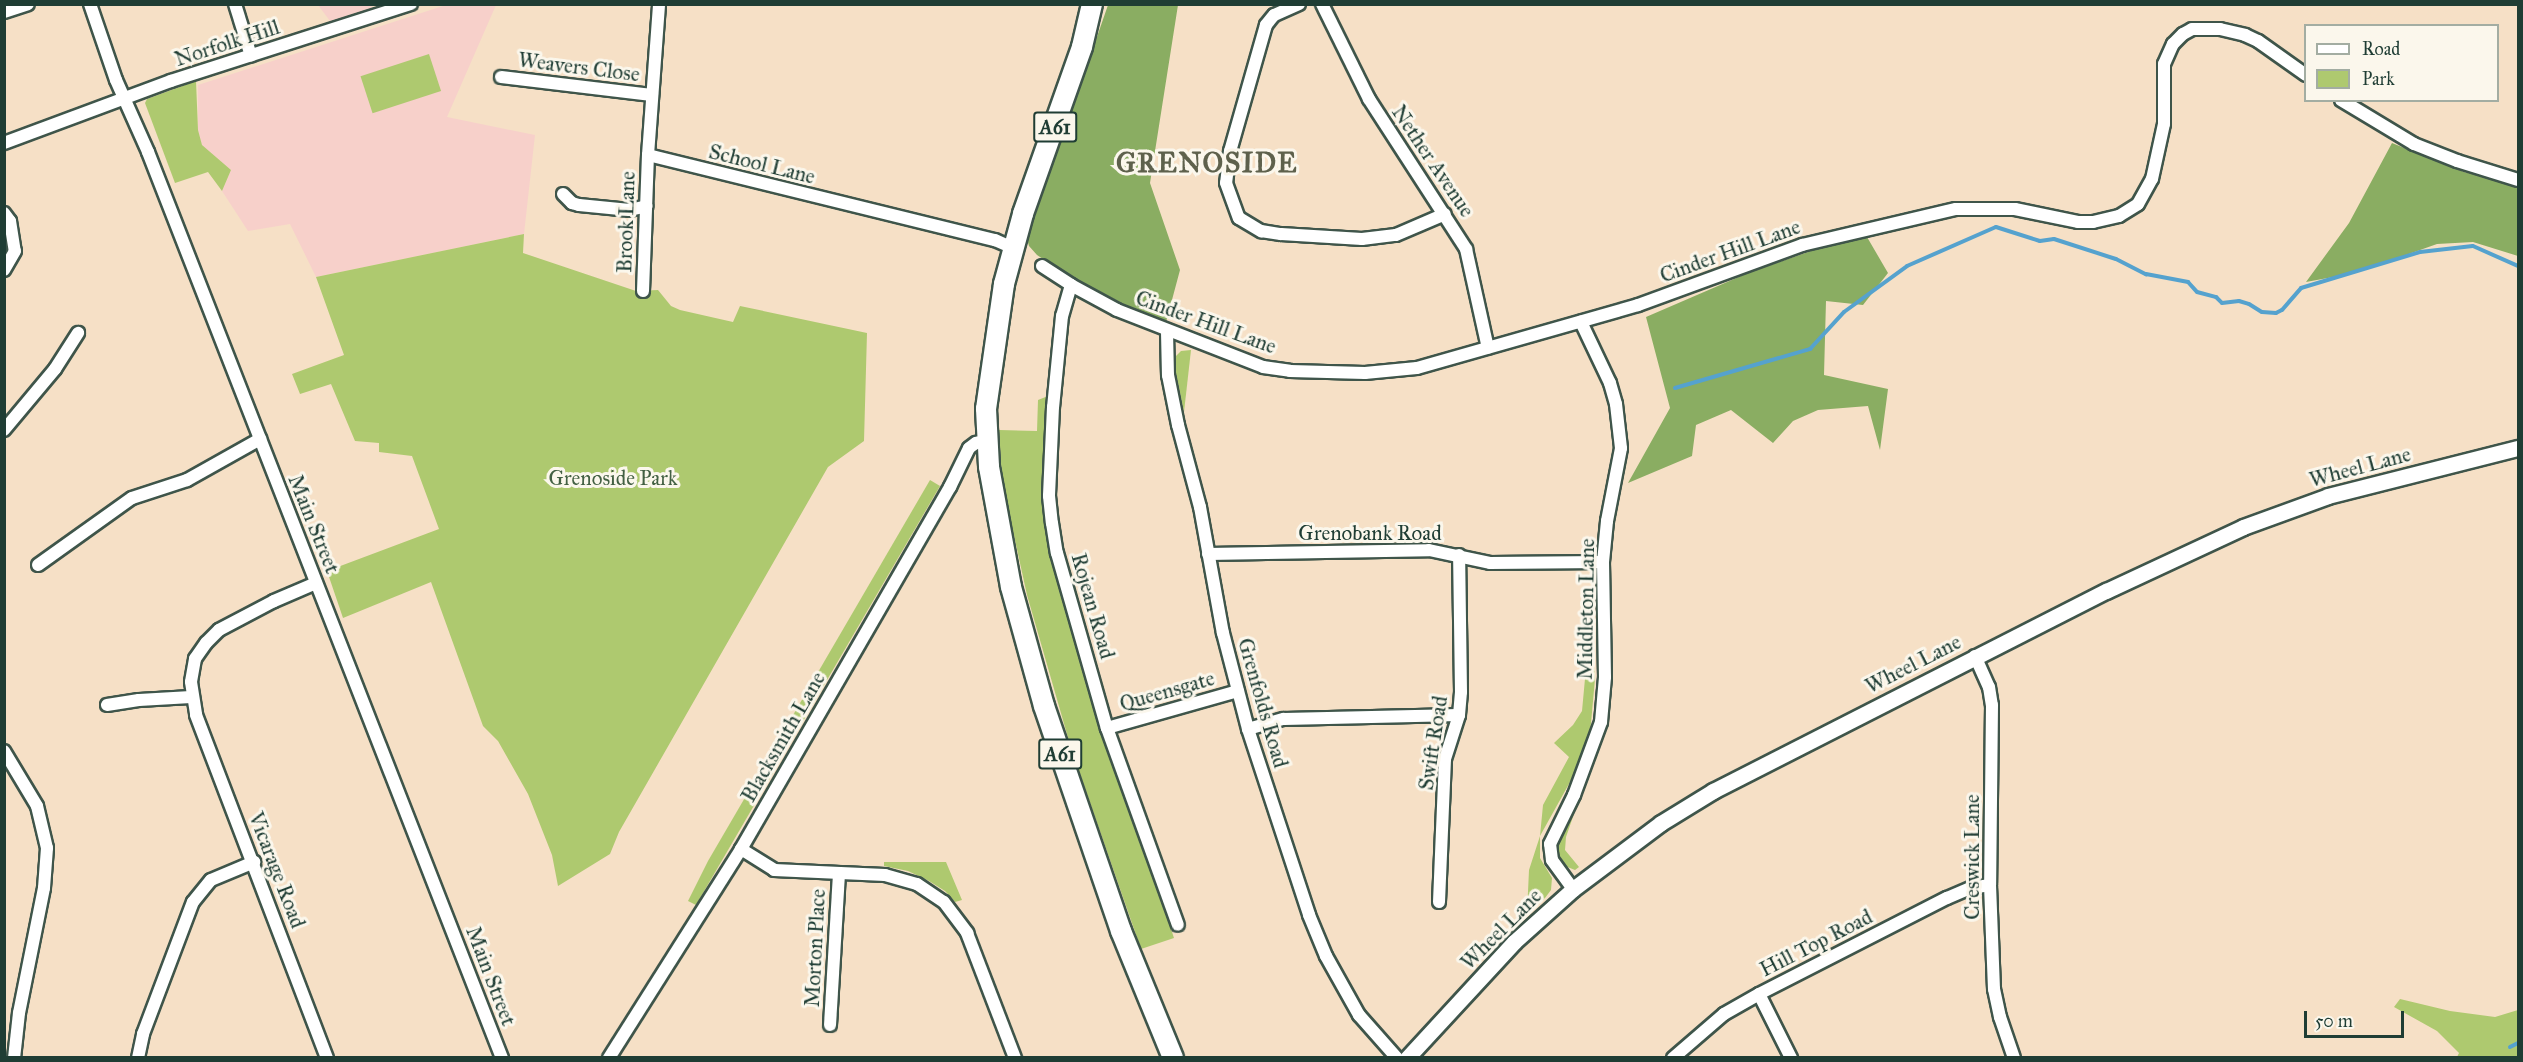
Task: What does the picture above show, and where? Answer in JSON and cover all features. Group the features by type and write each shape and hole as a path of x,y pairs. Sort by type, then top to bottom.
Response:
{"highway":[{"name":"A61","path":"1092,4 1082,47 1013,248 998,319 989,381 986,409 988,440 1002,548 1044,706 1121,931 1173,1058"}],"street":[{"path":"4,12 28,4"},
{"name":"Main Street","path":"90,4 124,99 502,1058"},
{"path":"235,4 251,56"},
{"name":"Norfolk Hill","path":"4,143 124,99 411,4"},
{"path":"648,155 659,4"},
{"path":"1299,4 1274,15 1266,24 1230,151 1226,183 1239,218 1261,231 1362,239 1396,235 1445,214"},
{"name":"Nether Avenue","path":"1322,4 1369,99 1466,249 1488,348"},
{"name":"Cinder Hill Lane","path":"1042,266 1117,310 1167,332 1263,367 1308,372 1396,371 1439,363 1638,305 1772,254 1956,209 2015,209 2078,222 2107,220 2129,211 2138,204 2152,179 2164,124 2164,64 2167,53 2182,34 2192,29 2220,29 2245,34 2304,74"},
{"name":"Weavers Close","path":"501,77 652,95"},
{"path":"2345,102 2414,144 2457,161 2518,180"},
{"name":"School Lane","path":"648,155 995,240 1013,248"},
{"name":"Brook Lane","path":"643,291 648,155"},
{"path":"563,194 572,203 579,205 630,210 647,206"},
{"path":"4,213 10,221 15,251 4,270"},
{"name":"Rojean Road","path":"1071,285 1062,316 1056,371 1049,496 1057,553 1107,728 1178,925"},
{"name":"Middleton Lane","path":"1573,889 1552,860 1550,844 1575,795 1601,722 1605,676 1603,562 1607,521 1620,463 1621,436 1610,383 1581,322"},
{"name":"Grenfolds Road","path":"1167,332 1168,375 1208,554 1214,595 1248,729 1309,915 1326,956 1359,1015 1397,1058"},
{"path":"4,430 55,369 78,333"},
{"path":"38,565 125,502 188,480 260,440"},
{"name":"Blacksmith Lane","path":"609,1058 741,849 950,487 969,448 988,440"},
{"name":"Wheel Lane","path":"1407,1058 1514,942 1573,889 1661,823 1713,791 2106,591 2263,519 2328,496 2518,448"},
{"name":"Grenobank Road","path":"1208,554 1412,549 1459,555 1490,563 1603,562"},
{"name":"Swift Road","path":"1439,902 1445,759 1459,715 1459,555"},
{"name":"Vicarage Road","path":"316,583 274,601 219,630 195,659 191,672 191,697 327,1058"},
{"name":"Creswick Lane","path":"1975,656 1989,687 1992,705 1990,885 1994,989 2000,1017 2014,1058"},
{"name":"Queensgate","path":"1107,728 1238,691"},
{"path":"107,705 139,700 191,697"},
{"path":"1248,729 1294,718 1459,715"},
{"path":"4,751 38,806 47,848 44,888 19,1013 14,1058"},
{"path":"741,849 774,870 885,875 917,884 944,902 967,933 1015,1058"},
{"path":"138,1058 142,1034 193,902 211,880 254,862"},
{"name":"Morton Place","path":"830,1025 839,873"},
{"name":"Hill Top Road","path":"1673,1058 1724,1014 1759,993 1947,898 1971,888 1990,885"},
{"path":"1759,993 1791,1058"}],"shaded area":[{"path":"318,5 372,5 371,8 330,21"},
{"path":"446,5 496,5 447,117 535,135 524,234 316,277 290,224 248,231 222,191 231,170 202,146 198,130 198,85"}],"green space":[{"path":"1108,5 1178,5 1150,183 1180,270 1165,326 1061,271 1037,255 1029,246 1027,239"},
{"path":"429,54 441,91 373,113 361,76"},
{"path":"196,81 198,130 202,145 231,170 222,191 208,172 175,183 145,103 147,99"},
{"path":"2392,143 2464,172 2518,185 2518,256 2473,242 2437,244 2355,273 2306,282 2349,223"},
{"name":"Grenoside Park","path":"524,234 523,253 636,291 658,290 671,306 680,310 733,322 740,306 867,333 864,441 828,467 619,832 610,854 558,886 552,855 528,794 498,741 483,726 431,582 343,618 327,571 439,529 412,456 379,452 379,443 355,441 331,384 300,394 292,374 344,355 316,277"},
{"path":"1867,237 1888,273 1863,305 1826,301 1824,375 1888,389 1880,450 1868,406 1818,410 1793,421 1773,443 1731,410 1696,425 1692,456 1628,483 1670,408 1646,317 1748,273 1814,250"},
{"path":"1191,350 1184,412 1175,369 1176,356 1181,351"},
{"path":"1048,396 1046,501 1068,620 1174,938 1141,949 1071,748 1027,595 1002,481 999,430 1037,431 1038,400"},
{"path":"930,480 940,486 696,905 688,901 708,861"},
{"path":"1593,654 1595,679 1590,734 1575,773 1540,836 1543,805 1569,757 1554,743 1573,725 1582,711 1587,657"},
{"path":"1575,811 1566,837 1565,850 1579,867 1575,870 1565,866 1559,860 1557,850 1561,834"},
{"path":"1540,836 1540,858 1552,878 1551,890 1527,913 1529,870"},
{"path":"884,862 946,862 962,900 955,902 945,891 929,881 908,871 884,866"},
{"path":"2400,999 2450,1011 2495,1017 2518,1010 2518,1057 2457,1057 2459,1053 2437,1031 2394,1007"}],"waterway":[{"path":"1675,388 1810,349 1844,312 1907,266 1996,227 2040,241 2054,239 2116,259 2146,274 2188,282 2197,292 2216,297 2222,303 2239,301 2262,312 2276,313 2282,310 2301,288 2420,252 2473,246 2518,266"},
{"path":"2510,1047 2518,1043"}],"district":[{"name":"GRENOSIDE","path":"1207,163"}]}
